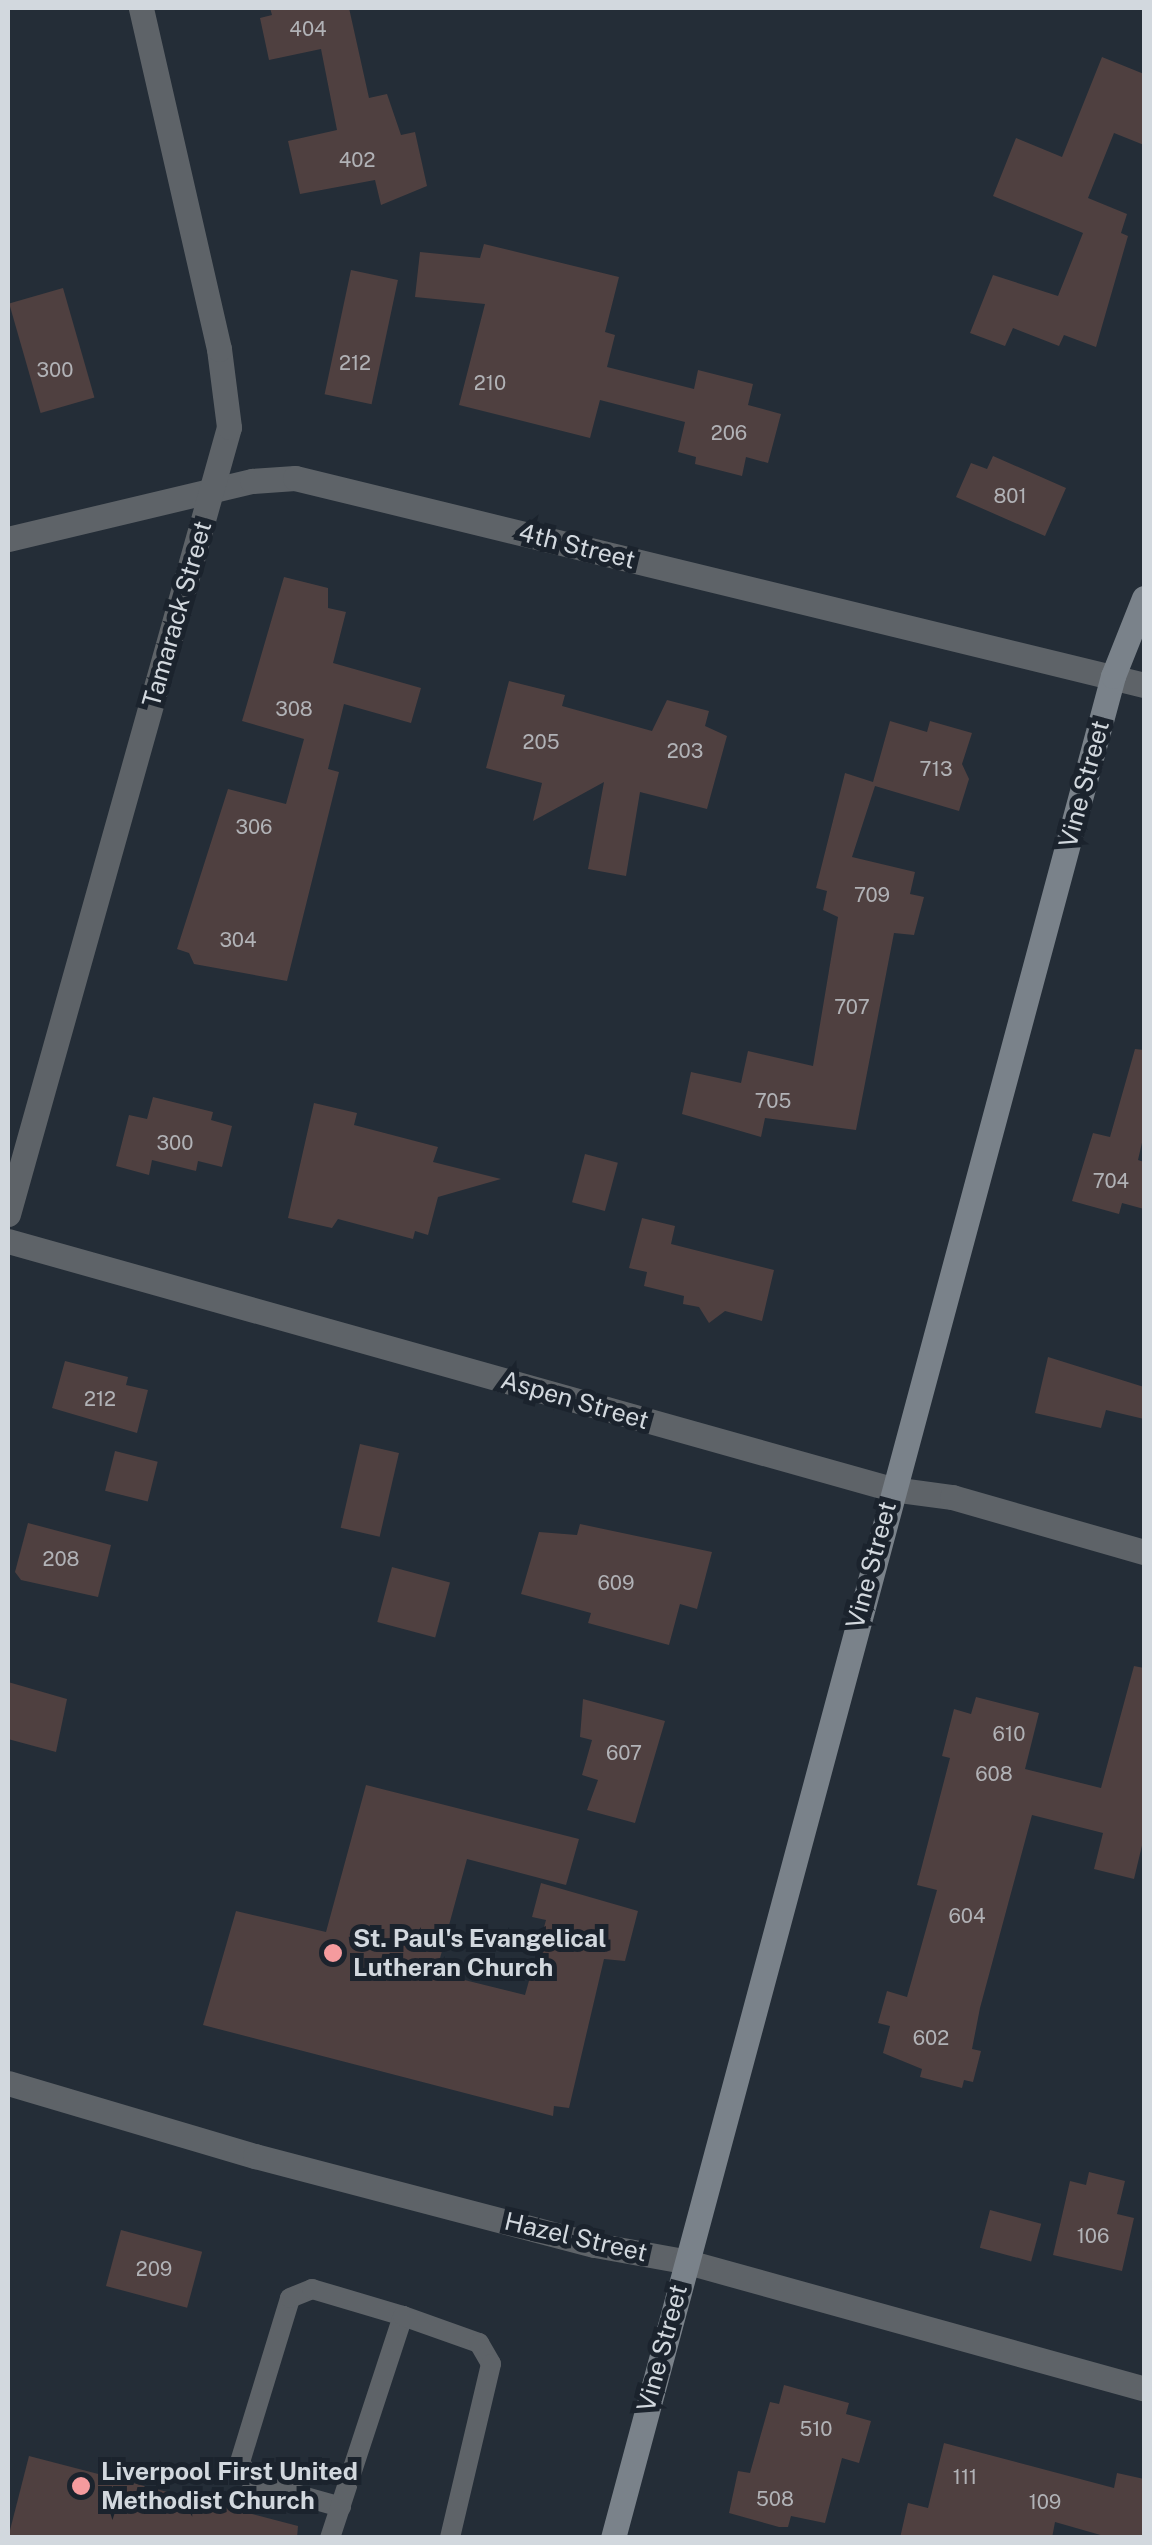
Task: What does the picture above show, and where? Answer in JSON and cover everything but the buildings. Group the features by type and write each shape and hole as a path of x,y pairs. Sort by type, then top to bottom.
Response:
{"street":[{"name":"Tamarack Street","path":"8,1214 229,427 219,349 141,8"},
{"name":"4th Street","path":"8,540 211,492 294,478 1144,686"},
{"name":"Vine Street","path":"612,2538 1113,676 1144,598"},
{"name":"Aspen Street","path":"8,1241 892,1489 952,1497 1144,1552"},
{"name":"Hazel Street","path":"8,2084 595,2245 684,2260 1144,2388"}],"lane":[{"path":"341,2507 252,2482 240,2462 290,2298 312,2289 480,2342 491,2364 450,2538"},
{"path":"330,2538 404,2316"}],"place":[{"name":"St. Paul's Evangelical Lutheran Church","path":"333,1953"},
{"name":"Liverpool First United Methodist Church","path":"81,2486"}]}
